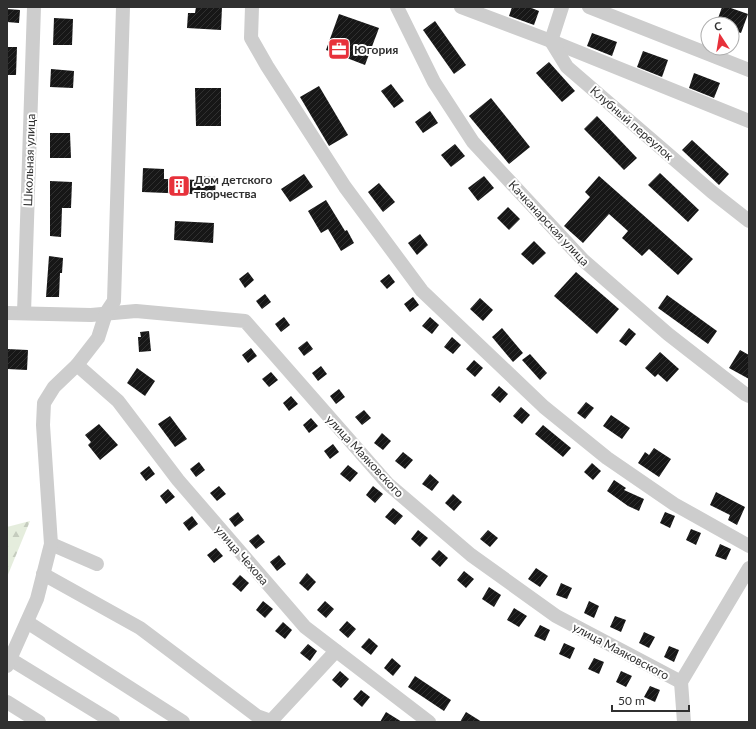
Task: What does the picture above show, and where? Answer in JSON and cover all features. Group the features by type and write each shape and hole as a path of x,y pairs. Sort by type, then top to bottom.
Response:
{"street":[{"name":"Школьная улица","path":"24,313 34,7"},
{"path":"113,722 8,662 37,599 51,544 44,403 54,387 77,365 98,338 106,313 114,301 123,7"},
{"path":"252,7 251,38 267,66 345,187 422,291 544,407 607,458 674,504 749,546"},
{"name":"Качканарская улица","path":"397,7 434,82 473,142 583,260 668,334 749,396"},
{"path":"462,7 551,41 749,121"},
{"path":"551,41 562,7"},
{"path":"589,7 749,70"},
{"name":"Клубный переулок","path":"551,41 567,67 712,192 749,221"},
{"name":"улица Маяковского","path":"7,313 91,315 136,311 245,321 388,484 471,555 556,616 681,682"},
{"name":"улица Чехова","path":"77,365 118,401 178,480 305,627 429,722"},
{"path":"51,544 97,564"},
{"path":"684,722 681,682 749,568"},
{"path":"43,574 140,628 257,716 270,721 336,651"},
{"path":"27,622 183,722"},
{"path":"7,702 39,722"}],"green space":[{"path":"30,521 7,577 7,527"}],"building":[{"path":"196,7 222,7 221,30 187,28 188,13 195,13"},
{"path":"512,7 529,7 539,11 534,25 509,16"},
{"path":"722,7 728,7 748,14 741,33 740,16 719,16"},
{"path":"7,9 20,10 19,23 7,22"},
{"path":"339,14 379,28 365,65 326,50"},
{"path":"54,18 73,19 72,45 53,45"},
{"path":"435,21 466,65 454,74 423,30"},
{"path":"592,33 617,42 612,56 587,46"},
{"path":"7,47 17,47 16,75 7,75"},
{"path":"643,51 668,60 662,77 637,67"},
{"path":"549,62 575,91 562,102 536,73"},
{"path":"51,69 74,71 73,88 50,87"},
{"path":"694,73 720,83 714,98 689,88"},
{"path":"391,84 404,101 394,108 381,91"},
{"path":"319,86 348,135 329,146 300,97"},
{"path":"195,88 221,88 221,126 196,126"},
{"path":"491,98 530,147 509,164 469,116"},
{"path":"430,111 438,123 423,133 415,122"},
{"path":"597,116 637,158 624,170 584,129"},
{"path":"50,133 70,133 71,158 50,158"},
{"path":"692,140 729,174 719,185 682,150"},
{"path":"455,144 465,156 451,167 441,155"},
{"name":"Дом детского творчества","path":"143,168 164,169 164,179 202,180 202,176 216,177 215,195 142,192"},
{"path":"660,173 699,210 688,222 648,185"},
{"path":"304,174 313,187 290,202 281,189"},
{"path":"484,176 494,188 478,201 468,188"},
{"path":"599,176 693,259 678,275 649,249 642,256 622,238 628,231 609,214 583,243 564,226 590,197 585,192"},
{"path":"50,181 72,182 71,208 62,208 61,237 50,236"},
{"path":"379,183 395,202 383,212 368,192"},
{"path":"326,200 345,231 347,230 354,243 341,251 328,229 321,233 308,211"},
{"path":"508,207 520,219 509,230 497,218"},
{"path":"175,221 214,223 213,243 174,240"},
{"path":"420,234 428,245 417,255 408,243"},
{"path":"534,241 546,253 533,265 521,254"},
{"path":"49,256 63,258 62,273 60,273 59,297 46,297"},
{"path":"248,272 254,280 245,288 239,279"},
{"path":"576,272 619,309 597,334 554,296"},
{"path":"389,274 395,282 387,289 380,281"},
{"path":"265,294 271,302 262,309 256,301"},
{"path":"667,295 717,331 708,344 658,308"},
{"path":"413,297 419,305 410,312 404,304"},
{"path":"480,298 493,310 483,321 470,309"},
{"path":"284,317 290,325 281,332 275,324"},
{"path":"430,317 439,325 432,334 422,326"},
{"path":"502,328 523,353 513,362 492,337"},
{"path":"629,328 636,334 626,346 619,341"},
{"path":"149,331 151,351 139,352 138,337 141,337 140,332"},
{"path":"452,337 461,345 453,354 444,347"},
{"path":"307,341 313,349 304,356 298,348"},
{"path":"251,348 257,356 248,363 242,355"},
{"path":"7,349 28,350 27,370 7,369"},
{"path":"740,350 749,355 749,379 729,368"},
{"path":"660,352 679,369 667,382 658,374 655,377 645,368"},
{"path":"530,354 547,373 540,380 522,360"},
{"path":"474,360 483,368 475,377 466,369"},
{"path":"321,366 327,374 318,381 312,373"},
{"path":"137,368 155,381 145,396 127,383"},
{"path":"271,372 278,380 269,387 262,379"},
{"path":"499,386 508,394 500,403 491,395"},
{"path":"339,389 345,397 336,404 330,396"},
{"path":"291,396 298,404 289,411 283,403"},
{"path":"586,402 594,408 585,419 577,413"},
{"path":"521,407 530,415 522,424 513,416"},
{"path":"364,410 371,418 362,425 355,417"},
{"path":"611,415 630,428 622,439 603,426"},
{"path":"170,416 187,439 175,447 158,424"},
{"path":"311,418 318,426 309,433 303,425"},
{"path":"99,424 118,445 100,460 88,445 91,442 85,435"},
{"path":"543,425 571,448 563,457 535,434"},
{"path":"382,433 391,441 383,450 374,443"},
{"path":"333,444 339,452 330,459 324,451"},
{"path":"654,448 671,459 659,477 638,463 645,452 649,455"},
{"path":"403,452 413,460 405,469 395,461"},
{"path":"199,462 205,470 196,477 190,469"},
{"path":"592,463 601,471 593,480 584,472"},
{"path":"348,465 358,473 350,482 340,474"},
{"path":"149,466 155,474 146,481 140,473"},
{"path":"430,474 439,482 432,491 422,484"},
{"path":"614,480 626,488 624,490 644,499 639,511 628,506 607,491"},
{"path":"219,486 226,494 217,501 210,493"},
{"path":"373,486 383,494 375,503 366,495"},
{"path":"168,489 175,497 166,504 160,496"},
{"path":"716,492 745,507 737,525 728,520 730,515 710,505"},
{"path":"453,494 462,502 454,511 445,503"},
{"path":"393,508 403,516 395,525 385,517"},
{"path":"238,512 244,520 235,527 229,519"},
{"path":"665,512 675,516 670,528 660,523"},
{"path":"192,516 198,524 189,531 183,523"},
{"path":"691,529 701,533 696,545 686,540"},
{"path":"418,530 428,538 420,547 411,539"},
{"path":"488,530 498,538 490,547 480,539"},
{"path":"258,534 265,542 256,549 249,541"},
{"path":"720,544 731,549 726,560 715,556"},
{"path":"216,548 223,556 214,563 207,555"},
{"path":"439,550 448,558 440,567 431,559"},
{"path":"279,555 286,564 277,571 270,562"},
{"path":"536,568 548,576 540,587 528,579"},
{"path":"464,571 474,579 466,588 457,580"},
{"path":"307,573 316,582 308,591 299,583"},
{"path":"240,575 249,583 241,592 232,584"},
{"path":"561,583 572,588 567,599 556,595"},
{"path":"489,587 501,595 494,607 482,599"},
{"path":"263,601 273,609 265,618 256,610"},
{"path":"325,601 334,609 326,618 317,610"},
{"path":"589,601 599,606 594,618 584,613"},
{"path":"514,608 527,616 519,627 507,620"},
{"path":"615,616 626,620 621,632 610,627"},
{"path":"347,621 356,629 348,638 339,630"},
{"path":"283,622 292,630 285,639 275,631"},
{"path":"540,625 550,630 545,641 534,636"},
{"path":"644,632 655,637 649,648 639,643"},
{"path":"369,638 378,646 371,655 361,647"},
{"path":"564,643 575,648 570,659 559,654"},
{"path":"308,644 317,651 310,661 300,653"},
{"path":"669,646 679,650 674,662 664,657"},
{"path":"392,658 401,666 393,676 384,668"},
{"path":"594,658 604,662 599,674 588,669"},
{"path":"340,671 349,679 341,688 332,680"},
{"path":"621,671 632,676 626,687 616,682"},
{"path":"415,676 451,700 444,711 408,687"},
{"path":"650,686 660,690 655,702 644,697"},
{"path":"361,690 370,697 362,707 353,699"},
{"path":"386,712 402,722 380,722"},
{"path":"466,712 482,722 460,722"}],"place":[{"name":"Югория","path":"339,49"},
{"name":"Дом детского творчества","path":"179,186"}]}
